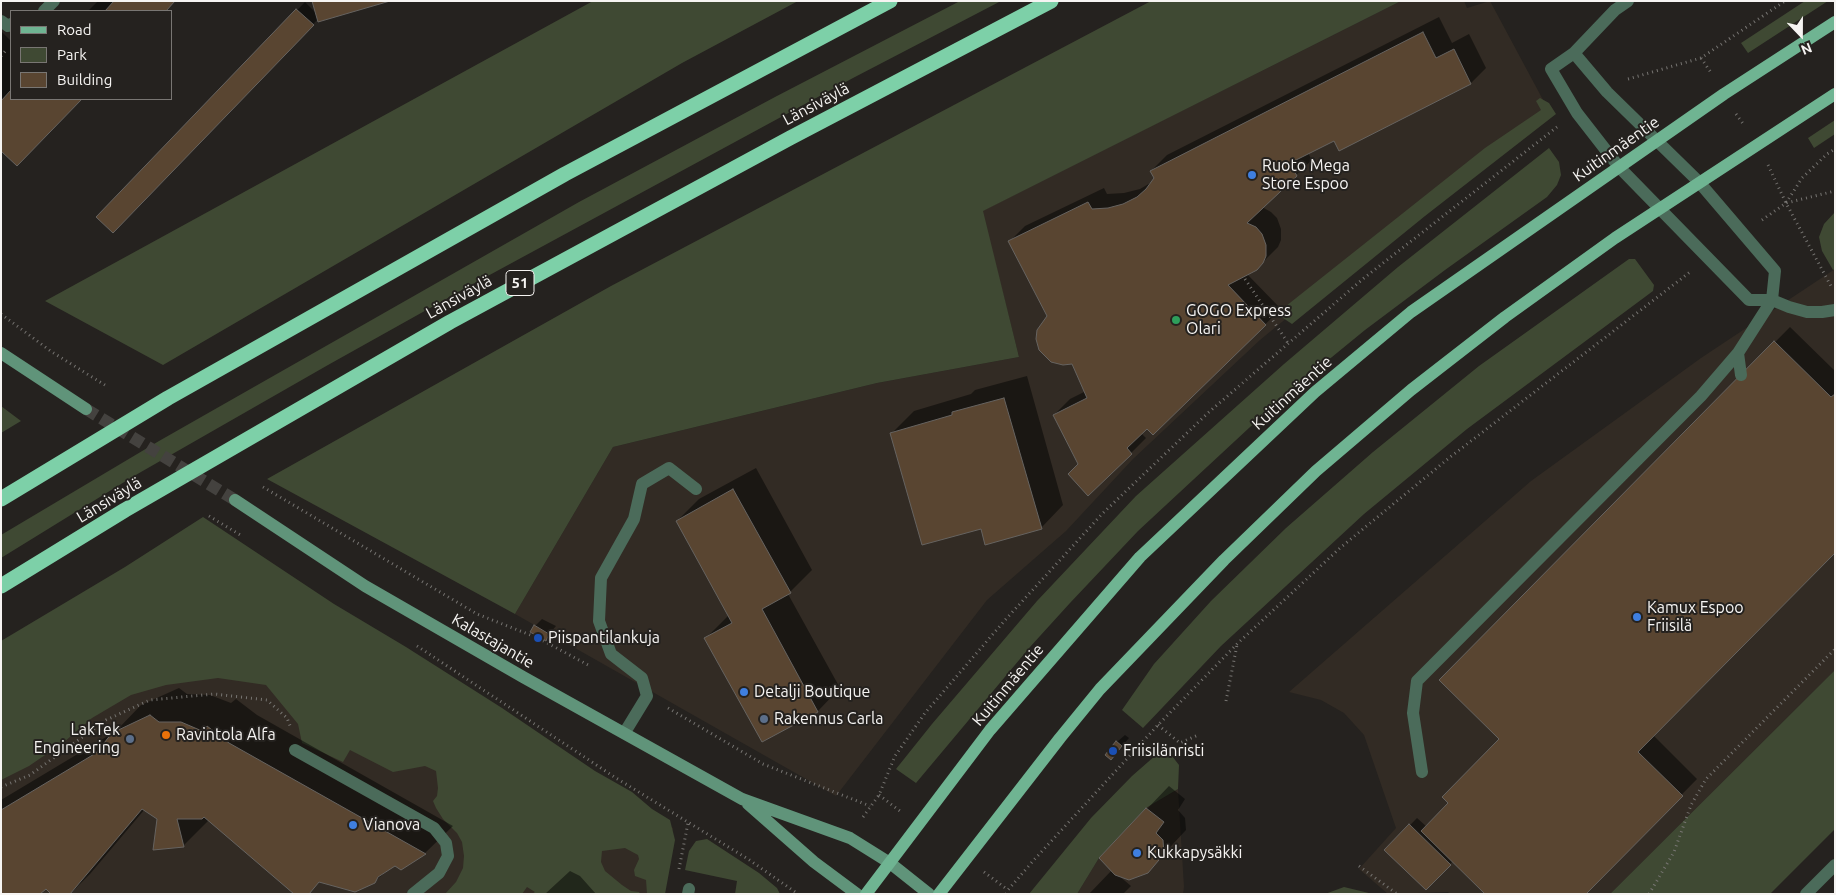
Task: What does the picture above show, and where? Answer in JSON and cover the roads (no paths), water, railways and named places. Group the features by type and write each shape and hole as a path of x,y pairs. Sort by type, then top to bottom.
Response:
{"highway":[{"path":"1,499 168,398 547,184 890,1"},
{"name":"Länsiväylä","path":"1,586 133,506 450,322 790,138 1051,1"}],"main road":[{"name":"Kuitinmäentie","path":"866,894 990,730 1140,557 1217,482 1316,392 1411,312 1737,85 1835,22"},
{"path":"939,894 1100,689 1224,560 1316,472 1411,390 1498,323 1616,238 1835,94"},
{"path":"1,353 86,409"},
{"name":"Kalastajantie","path":"235,500 365,586 523,676 742,799 850,838 890,863 929,894"},
{"name":"Kalastajantie","path":"742,799 814,862 857,894"}],"street":[{"path":"45,10 54,1"},
{"path":"1628,1 1615,10 1574,53 1550,69 1577,113 1619,167 1750,300 1772,300 1807,312 1835,310"},
{"path":"1422,772 1413,713 1416,681 1701,396 1738,354 1772,300 1775,271 1699,182 1607,92 1574,53"},
{"path":"1738,354 1741,375"},
{"path":"625,732 647,696 642,678 611,654 599,620 601,578 634,519 642,484 669,468 696,489"},
{"path":"295,750 434,828 446,843 448,856 439,873 413,894"},
{"path":"1806,894 1835,865"}],"tunnel":[{"path":"86,409 235,500"}],"place":[{"name":"Ruoto Mega Store Espoo","path":"1252,175"},
{"name":"GOGO Express Olari","path":"1176,320"},
{"name":"Kamux Espoo Friisilä","path":"1637,617"},
{"name":"Piispantilankuja","path":"538,638"},
{"name":"Detalji Boutique","path":"744,692"},
{"name":"Rakennus Carla","path":"764,719"},
{"name":"Ravintola Alfa","path":"166,735"},
{"name":"LakTek Engineering","path":"130,739"},
{"name":"Friisilänristi","path":"1113,751"},
{"name":"Vianova","path":"353,825"},
{"name":"Kukkapysäkki","path":"1137,853"}]}
